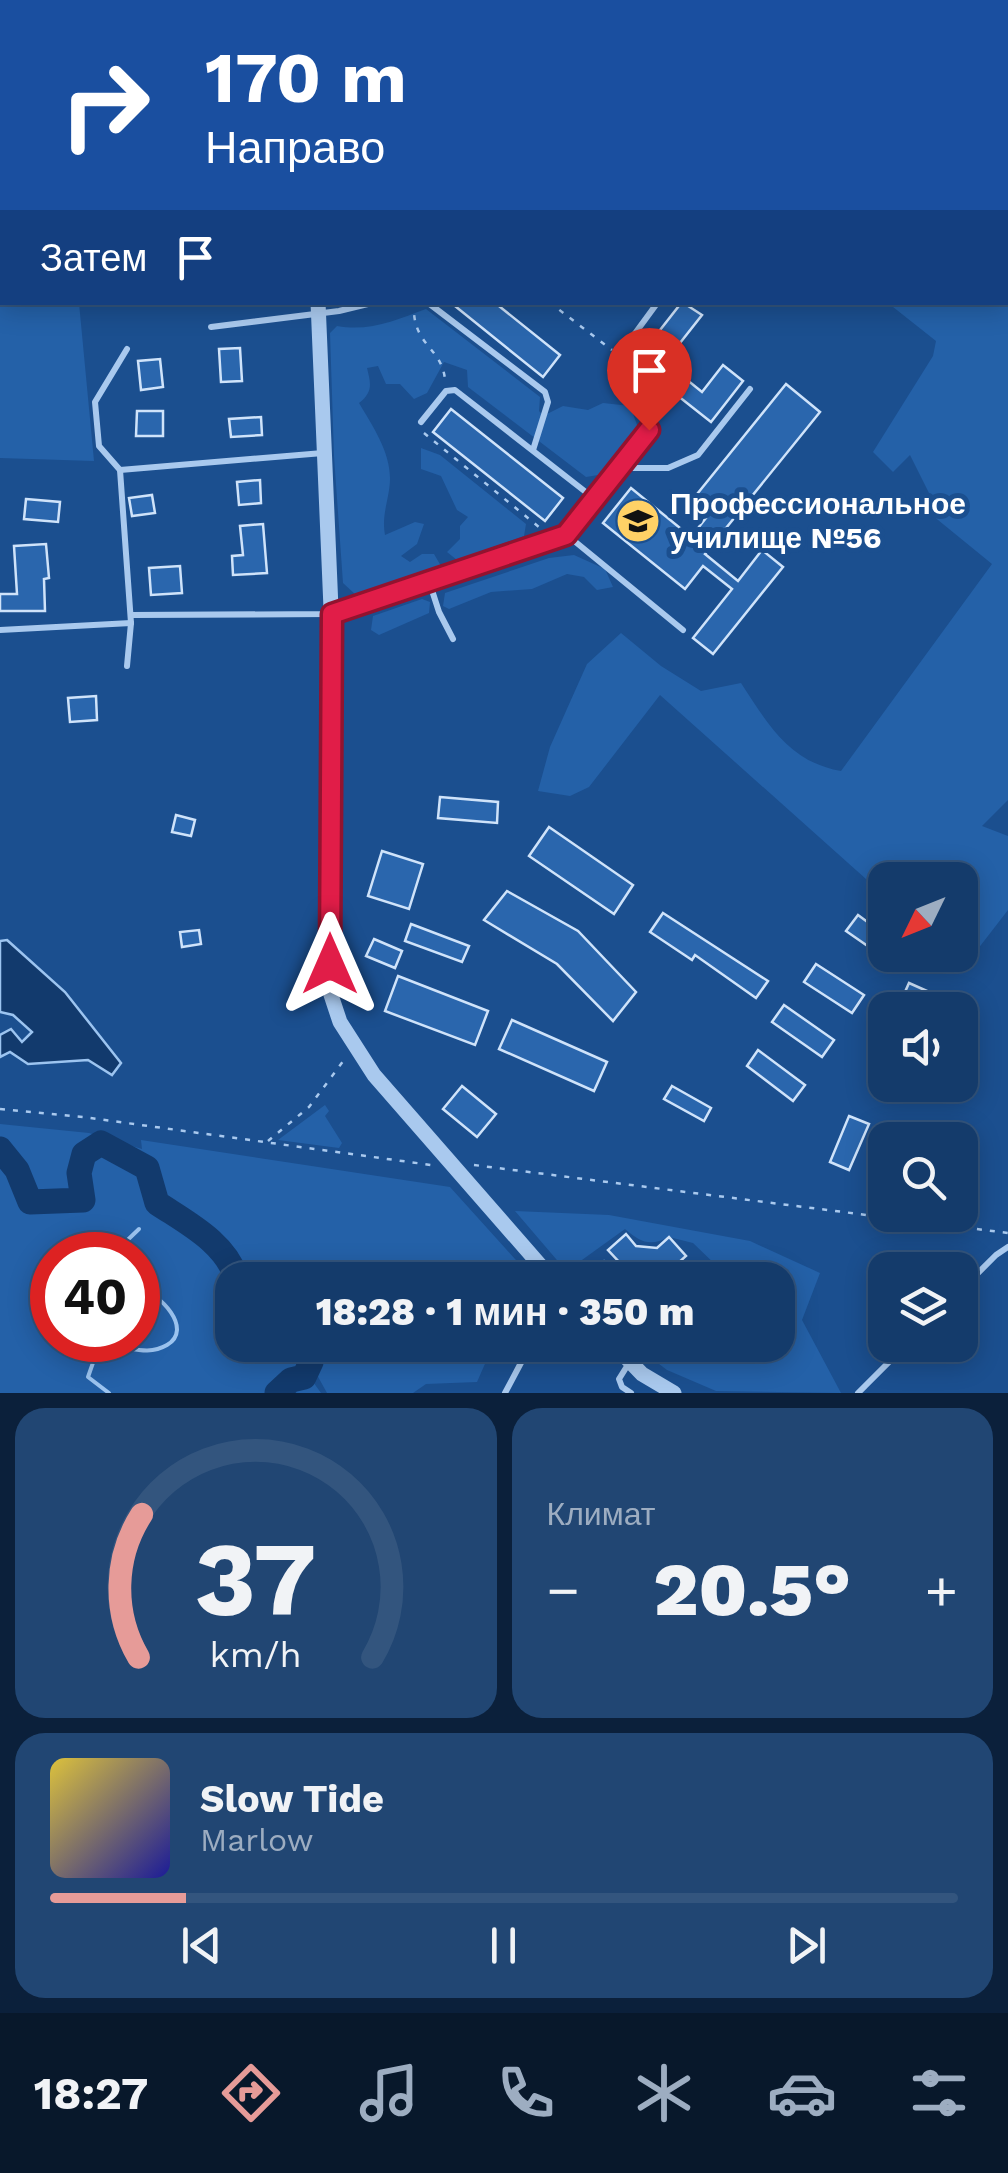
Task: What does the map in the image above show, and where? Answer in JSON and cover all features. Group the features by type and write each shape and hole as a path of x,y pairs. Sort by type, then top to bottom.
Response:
{"street":[{"path":"318,308 332,614 331,994 340,1022 356,1050 537,1262"},
{"path":"630,1362 674,1393"}],"lane":[{"path":"211,328 347,305"},
{"path":"432,305 545,392 548,402 533,450"},
{"path":"0,630 131,619 332,614 566,535 649,430 655,414 649,394 618,369 619,355 656,305"},
{"path":"127,349 96,402 99,446 120,470 131,619 127,666"},
{"path":"621,468 668,468 698,456 750,389"},
{"path":"420,422 446,391 455,390 596,500"},
{"path":"120,470 323,453"},
{"path":"566,535 683,630"},
{"path":"429,581 438,612 453,639"},
{"path":"978,1273 1008,1248"},
{"path":"505,1393 521,1362"},
{"path":"630,1362 619,1379 622,1387 632,1393"},
{"path":"858,1393 889,1362"}],"path":[{"path":"414,305 413,320 422,341 445,372 446,391"},
{"path":"553,305 619,355"},
{"path":"420,422 433,442 554,539"},
{"path":"267,1142 309,1107 346,1057"},
{"path":"0,1109 437,1166"},
{"path":"466,1166 1008,1233"}],"shaded area":[{"path":"0,305 79,305 94,461 0,458"},
{"path":"891,305 1008,305 1008,800 982,826 1008,836 1008,910 978,949 978,862 868,862 868,881 660,695 589,787 570,796 538,791 550,747 587,664 621,633 661,666 701,691 741,683 771,726 794,750 841,771 992,564 927,511 934,503 910,455 893,472 873,452 933,356 936,341"},
{"path":"426,309 540,397 539,411 543,416 563,406 588,410 603,403 630,406 639,430 604,474 586,477 468,387 467,370 444,362 427,393 414,399 400,384 386,384 378,366 367,368 370,387 359,403 379,439 389,468 385,535 415,522 424,524 417,544 401,556 410,562 422,554 434,554 441,566 357,596 343,583 330,333 337,326 372,326"},
{"path":"421,448 440,455 526,524 524,536 457,560 447,552 460,539 460,526 468,517 457,510 441,476 421,469"},
{"path":"574,555 605,569 613,587 597,590 584,577 567,574 532,589 491,592 449,609 443,606 445,593 549,558"},
{"path":"422,599 430,602 429,613 379,635 371,630 373,616"},
{"path":"7,940 65,992 121,1063 112,1075 88,1060 28,1064 10,1052 0,1057 0,1035 11,1029 22,1042 32,1032 13,1015 0,1012 0,941"},
{"path":"325,1105 329,1111 325,1116 342,1143 339,1148 278,1140"},
{"path":"0,1124 89,1133 142,1149 141,1140 450,1187 518,1262 215,1262 215,1362 486,1362 477,1382 426,1384 413,1393 327,1393 311,1364 311,1379 321,1393 0,1393"},
{"path":"515,1211 609,1215 750,1241 820,1273 802,1320 841,1393 716,1391 656,1362 795,1362 795,1262 713,1262 693,1243 669,1237 646,1242 625,1229 579,1262 559,1262"}],"building":[{"path":"454,305 498,305 560,355 543,377"},
{"path":"680,305 687,305 702,315 665,362 702,392 723,365 743,381 711,422 635,362"},
{"path":"240,348 242,381 221,382 219,349"},
{"path":"160,359 163,387 141,390 138,361"},
{"name":"Профессиональное училище №56","path":"786,384 820,412 705,554 738,581 762,550 783,567 713,654 693,638 732,589 703,566 685,589 603,523 631,488 691,537 706,518 689,504"},
{"path":"451,409 563,498 545,521 433,432"},
{"path":"137,411 163,411 163,436 136,436"},
{"path":"261,417 262,435 231,437 229,419"},
{"path":"260,480 261,503 239,505 237,482"},
{"path":"152,495 155,513 132,516 129,498"},
{"path":"26,499 60,502 58,522 24,519"},
{"path":"263,524 267,573 233,575 232,556 243,555 240,526"},
{"path":"46,544 49,578 44,579 45,611 0,611 0,594 17,594 14,546"},
{"path":"180,566 182,593 151,595 149,568"},
{"path":"96,696 97,720 70,722 68,698"},
{"path":"440,797 498,802 497,823 438,818"},
{"path":"176,815 195,820 191,836 172,832"},
{"path":"549,827 633,885 614,914 529,856"},
{"path":"382,851 423,864 409,909 368,896"},
{"path":"507,891 578,931 636,992 613,1021 557,964 484,920"},
{"path":"663,913 768,981 756,998 695,955 692,960 650,932"},
{"path":"858,915 868,922 868,946 846,931"},
{"path":"411,924 469,946 462,962 405,941"},
{"path":"199,930 201,944 182,947 180,932"},
{"path":"374,939 402,951 395,968 366,956"},
{"path":"816,964 864,995 852,1013 804,982"},
{"path":"398,976 488,1011 475,1045 385,1011"},
{"path":"909,983 927,991 927,992 905,992"},
{"path":"784,1005 834,1040 822,1057 772,1022"},
{"path":"512,1020 607,1062 594,1091 499,1049"},
{"path":"758,1050 805,1085 793,1101 747,1066"},
{"path":"462,1086 496,1114 477,1137 443,1109"},
{"path":"672,1086 711,1108 704,1121 664,1099"},
{"path":"849,1116 868,1124 849,1170 830,1162"},
{"path":"626,1234 636,1246 657,1248 669,1237 686,1256 679,1262 619,1262 608,1250"}],"waterway":[{"path":"0,1149 17,1170 30,1202 83,1200 79,1173 84,1154 101,1143 147,1168 157,1203 193,1226 229,1262"},
{"path":"136,1232 139,1229"},
{"path":"160,1300 171,1312 177,1330 174,1338 160,1348"},
{"path":"93,1362 88,1377 109,1393"},
{"path":"277,1393 291,1380 304,1377 311,1362"}],"place":[{"name":"Профессиональное училище №56","path":"638,521"}],"route":[{"path":"330,964 332,614 566,535 649,430"}]}
